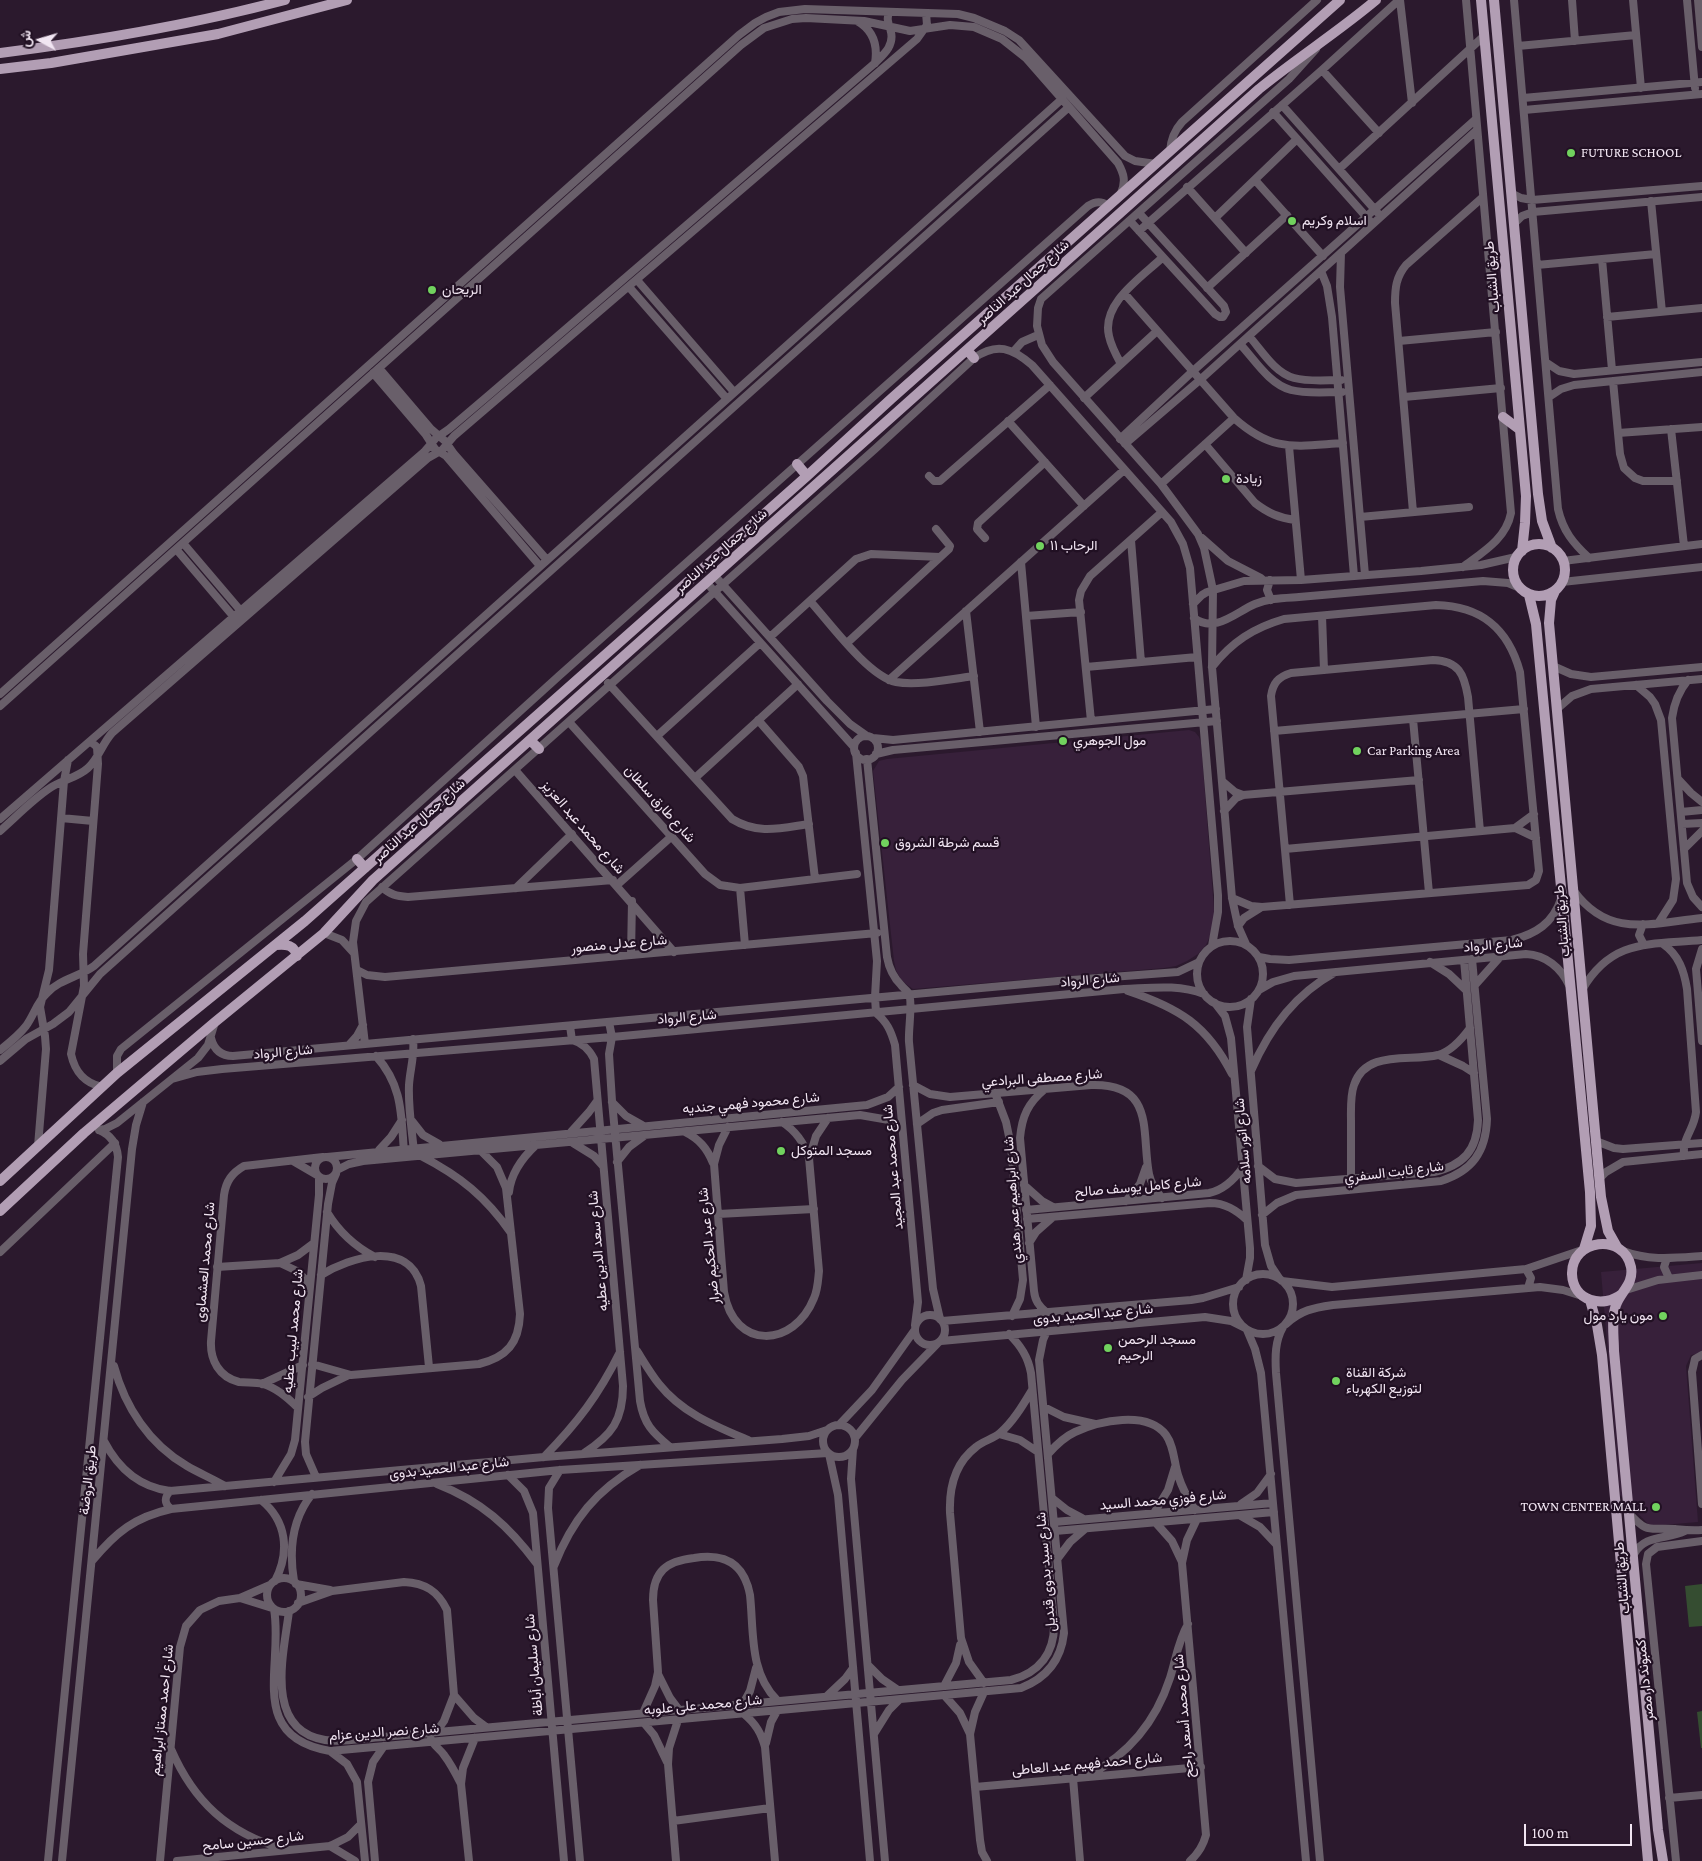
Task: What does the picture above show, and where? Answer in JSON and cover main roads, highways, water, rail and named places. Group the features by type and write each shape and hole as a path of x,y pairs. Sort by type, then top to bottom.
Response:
{"main road":[{"path":"0,53 84,42 177,26 236,14 285,0"},
{"path":"0,69 51,63 218,34 347,0"},
{"name":"شارع جمال عبد الناصر","path":"2,1177 117,1073 276,945 365,868 1340,0"},
{"name":"شارع جمال عبد الناصر","path":"0,1211 215,1022 324,933 373,880 883,425 970,354 1037,295 1259,89 1376,0"},
{"name":"طريق الشباب","path":"1481,0 1526,496 1525,523 1519,554"},
{"name":"طريق الشباب","path":"1494,0 1539,500 1542,521 1552,548"},
{"path":"874,414 883,425"},
{"path":"1503,417 1519,428"},
{"path":"857,430 866,441"},
{"path":"796,464 807,476"},
{"path":"1537,544 1552,548 1563,561 1565,572 1559,586 1546,596 1529,595 1520,588 1513,574 1519,554 1537,544"},
{"name":"طريق الشباب","path":"1559,586 1551,600 1549,611 1599,1180 1605,1220 1611,1239 1619,1249"},
{"name":"طريق الشباب","path":"1529,595 1536,624 1591,1206 1591,1226 1583,1250"},
{"path":"530,740 539,749"},
{"path":"357,859 365,868"},
{"path":"276,945 288,944 296,951 297,956"},
{"path":"1599,1243 1610,1244 1619,1249 1630,1265 1630,1283 1624,1292 1610,1302 1599,1302 1587,1298 1575,1286 1572,1274 1574,1260 1583,1250 1599,1243"},
{"name":"طريق الشباب","path":"1624,1292 1616,1305 1614,1334 1658,1830 1663,1861"},
{"name":"طريق الشباب","path":"1587,1298 1597,1325 1602,1355 1648,1861"}],"place":[{"name":"FUTURE SCHOOL","path":"1571,153"},
{"name":"اسلام وكريم","path":"1292,221"},
{"name":"الريحان","path":"432,290"},
{"name":"زيادة","path":"1226,479"},
{"name":"الرحاب ١١","path":"1040,546"},
{"name":"مول الجوهري","path":"1063,741"},
{"name":"Car Parking Area","path":"1357,751"},
{"name":"قسم شرطة الشروق","path":"885,843"},
{"name":"مسجد المتوكل","path":"781,1151"},
{"name":"مون يارد مول","path":"1663,1316"},
{"name":"مسجد الرحمن الرحيم","path":"1108,1348"},
{"name":"شركة القناة لتوزيع الكهرباء","path":"1336,1381"},
{"name":"TOWN CENTER MALL","path":"1656,1507"}]}
